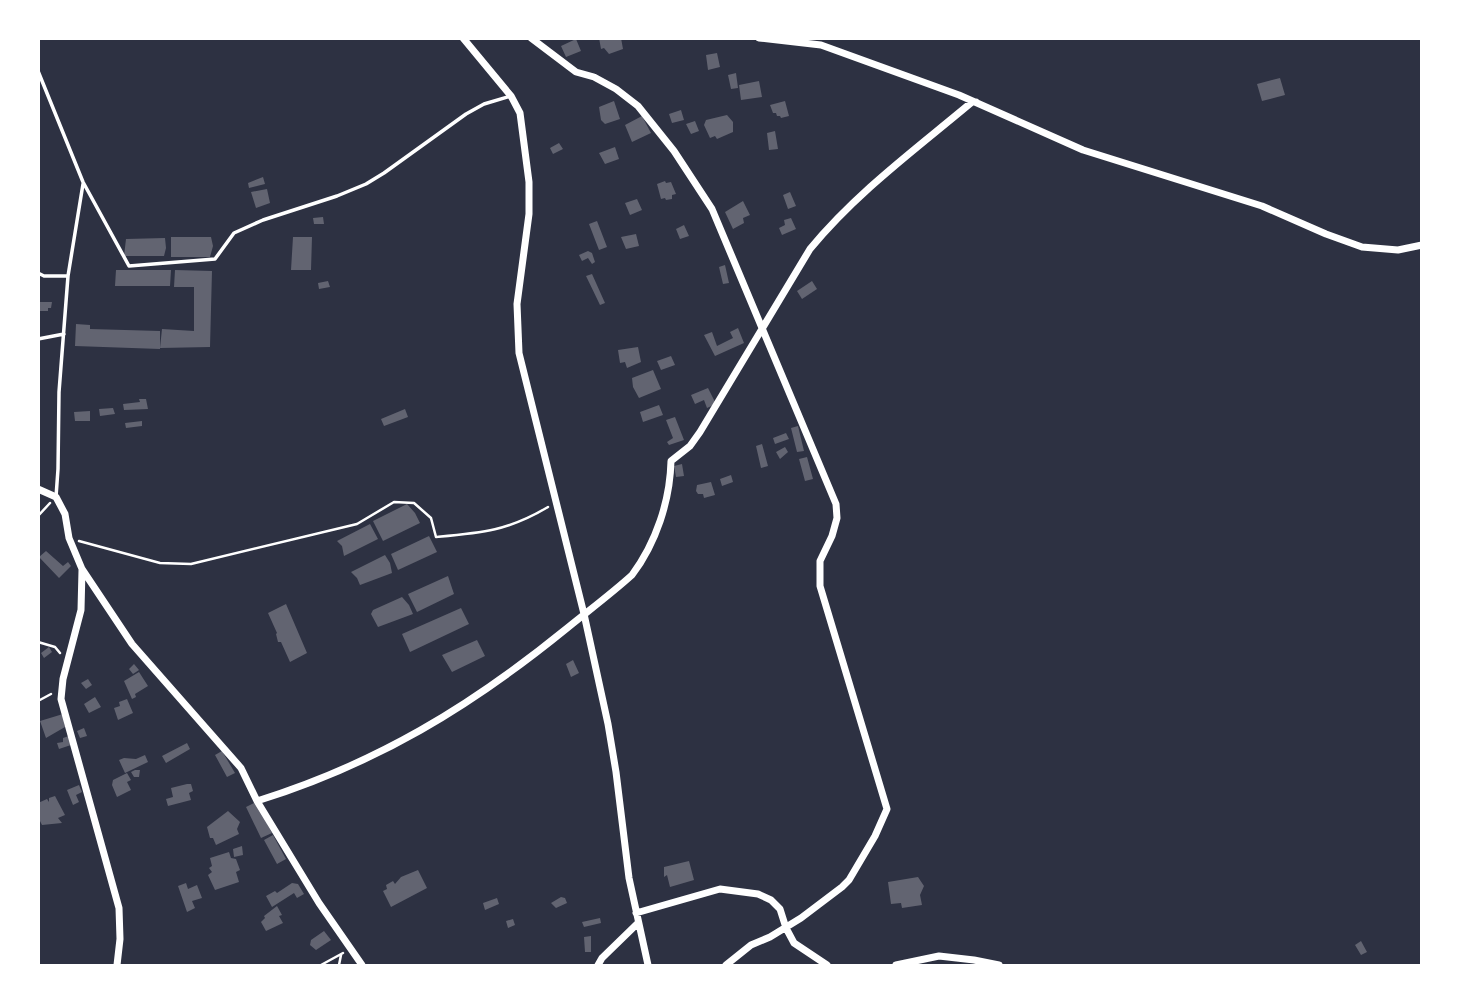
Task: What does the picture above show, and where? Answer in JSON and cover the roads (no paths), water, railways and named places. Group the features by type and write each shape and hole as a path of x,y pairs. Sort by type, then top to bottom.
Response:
{"street":[{"path":"463,38 511,96 520,113 529,214 517,304 519,353 584,614 616,772 629,878 648,965"},
{"path":"531,38 576,72 594,77 627,97 638,106 674,150 712,209 836,504 837,518 832,536 820,561 820,586 887,809 886,817 849,880 819,906 786,928 751,945 726,965"},
{"path":"759,38 821,45 976,102 1083,150 1262,206 1362,247 1398,250 1422,246"},
{"path":"257,801 310,785 366,760 408,737 497,683 632,575 644,560 657,531 671,477 671,461 690,446 700,432 797,270 827,229 868,187 972,102 976,102"},
{"path":"38,489 55,497 65,514 69,538 82,569 132,644 241,768 257,801 319,904 362,965"},
{"path":"82,569 81,610 61,699 119,908 117,965"},
{"path":"636,913 720,888 758,894 771,900 780,909 794,943 827,965"},
{"path":"598,965 638,923"},
{"path":"896,965 939,956 999,965"}],"lane":[{"path":"38,71 83,182 128,266 215,259 234,233 366,184 466,114 485,104 511,96"},
{"path":"55,497 68,276 83,182"},
{"path":"38,273 44,276 68,276"},
{"path":"38,339 64,334"}]}
